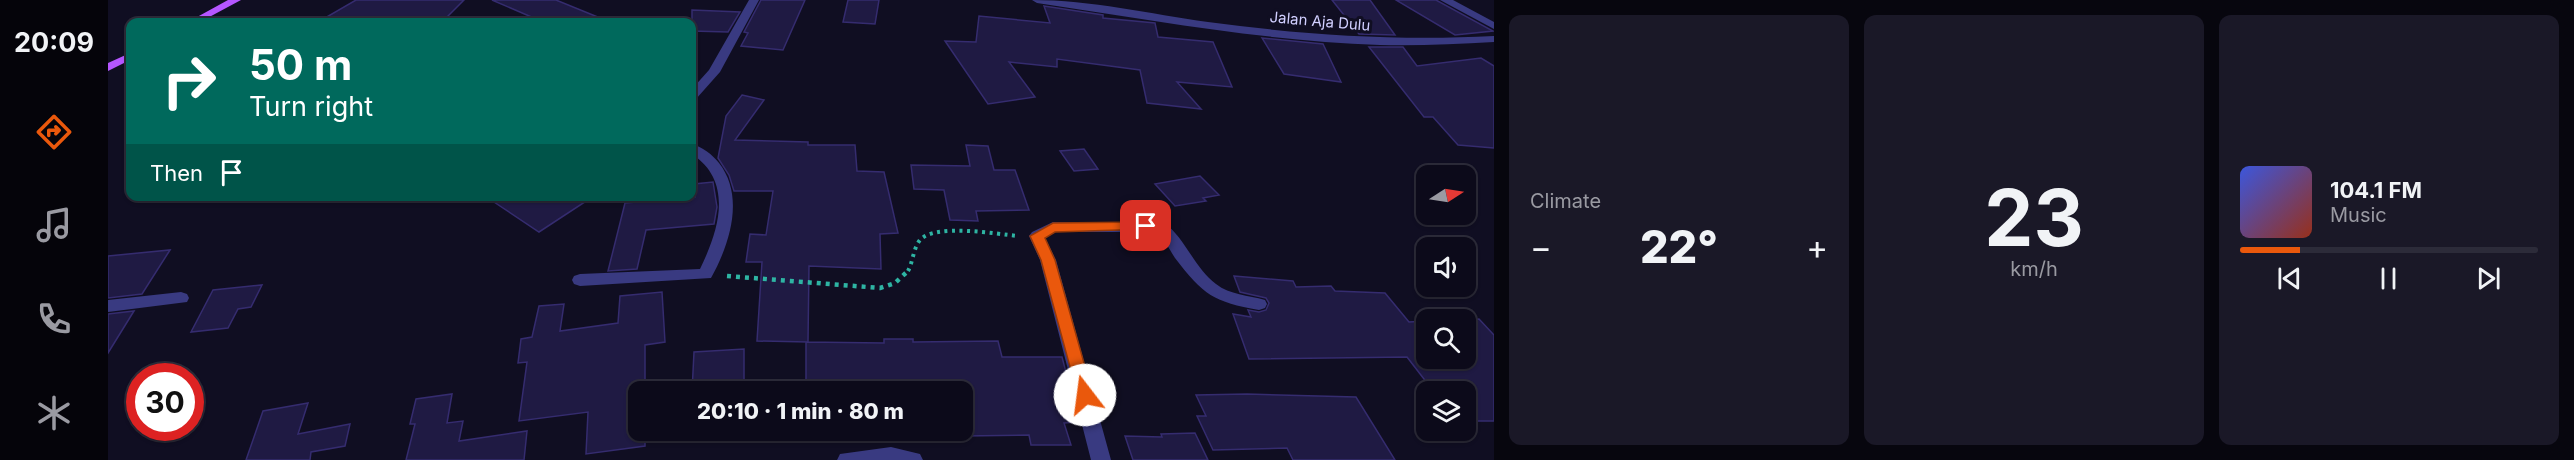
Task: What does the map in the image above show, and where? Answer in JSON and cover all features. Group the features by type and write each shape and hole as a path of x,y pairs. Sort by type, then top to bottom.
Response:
{"main road":[{"path":"201,18 236,0"},
{"path":"108,69 126,58"}],"street":[{"path":"696,90 714,72 754,0"},
{"name":"Jalan Aja Dulu","path":"1037,0 1301,36 1443,42 1494,39"},
{"path":"1444,0 1494,26"},
{"path":"580,280 705,274 720,244 727,203 720,172 708,158 696,150"},
{"path":"1101,460 1048,260 1037,236 1053,228 1159,227 1169,235 1202,282 1212,292 1227,298 1259,304"},
{"path":"108,306 181,298"},
{"path":"847,460 891,456 913,460"}],"path":[{"path":"705,274 880,288 896,284 904,278 911,269 919,242 928,234 944,231 1037,236"}],"building":[{"path":"356,0 464,0 446,18 325,18"},
{"path":"492,0 556,0 600,18 534,18"},
{"path":"761,0 805,0 783,50 741,46 748,33 744,32"},
{"path":"848,0 879,0 875,24 843,22"},
{"path":"1332,0 1370,0 1395,35 1359,34"},
{"path":"1396,0 1436,0 1493,31 1455,35"},
{"path":"1044,6 1103,15 1103,18 1155,23 1158,37 1213,42 1232,87 1177,82 1201,109 1147,103 1140,70 1057,59 1057,67 1009,62 1035,97 988,104 945,41 976,42 979,16 1050,23"},
{"path":"692,10 740,12 728,32 696,31 696,18 692,18"},
{"path":"1262,38 1323,44 1341,82 1284,74"},
{"path":"1369,47 1403,47 1417,66 1481,58 1494,66 1494,148 1458,145 1433,117 1424,117"},
{"path":"742,95 764,100 735,140 808,142 808,145 855,145 857,171 884,172 898,233 880,234 881,269 809,266 808,342 757,341 762,262 746,262 750,234 766,235 773,191 734,191 729,175 718,158 726,116"},
{"path":"966,145 988,146 994,170 1015,170 1029,210 976,211 978,221 950,220 944,190 914,189 911,165 970,166"},
{"path":"1084,149 1098,169 1074,171 1060,151"},
{"path":"1200,176 1219,195 1203,198 1206,201 1175,206 1155,184"},
{"path":"713,182 717,207 714,224 646,230 637,269 608,271 625,203 696,201 696,184"},
{"path":"492,201 586,201 539,232"},
{"path":"170,250 142,294 108,298 108,256"},
{"path":"1234,276 1293,281 1296,287 1331,286 1335,291 1385,293 1409,322 1416,322 1416,369 1407,357 1249,359 1233,314 1251,317 1248,310 1259,312 1266,310 1269,303 1266,298 1240,292"},
{"path":"262,285 251,307 238,309 228,328 191,332 213,290"},
{"path":"662,292 665,342 645,345 645,381 628,381 628,441 645,441 645,446 586,454 588,412 519,421 527,362 518,363 521,339 532,337 539,306 564,304 560,331 618,323 620,296"},
{"path":"134,311 108,353 108,314"},
{"path":"1476,319 1479,319 1494,335 1494,421 1476,421 1476,381 1426,381 1416,369 1476,369"},
{"path":"884,339 913,339 913,342 998,341 1002,357 1062,357 1079,422 1064,423 1071,445 1031,445 1029,435 973,436 973,381 806,381 806,342 884,343"},
{"path":"744,349 744,381 693,381 694,352"},
{"path":"452,394 447,423 463,421 459,441 527,431 524,460 406,460 415,424 410,424 416,399"},
{"path":"1196,395 1356,397 1395,460 1293,460 1287,448 1213,450 1197,416 1206,416"},
{"path":"308,403 298,434 350,424 345,446 311,452 310,460 246,460 263,411"},
{"path":"1195,433 1208,460 1133,460 1125,436 1162,437 1161,434"}],"route":[{"path":"1085,395 1048,260 1037,236 1053,228 1146,226"}]}
